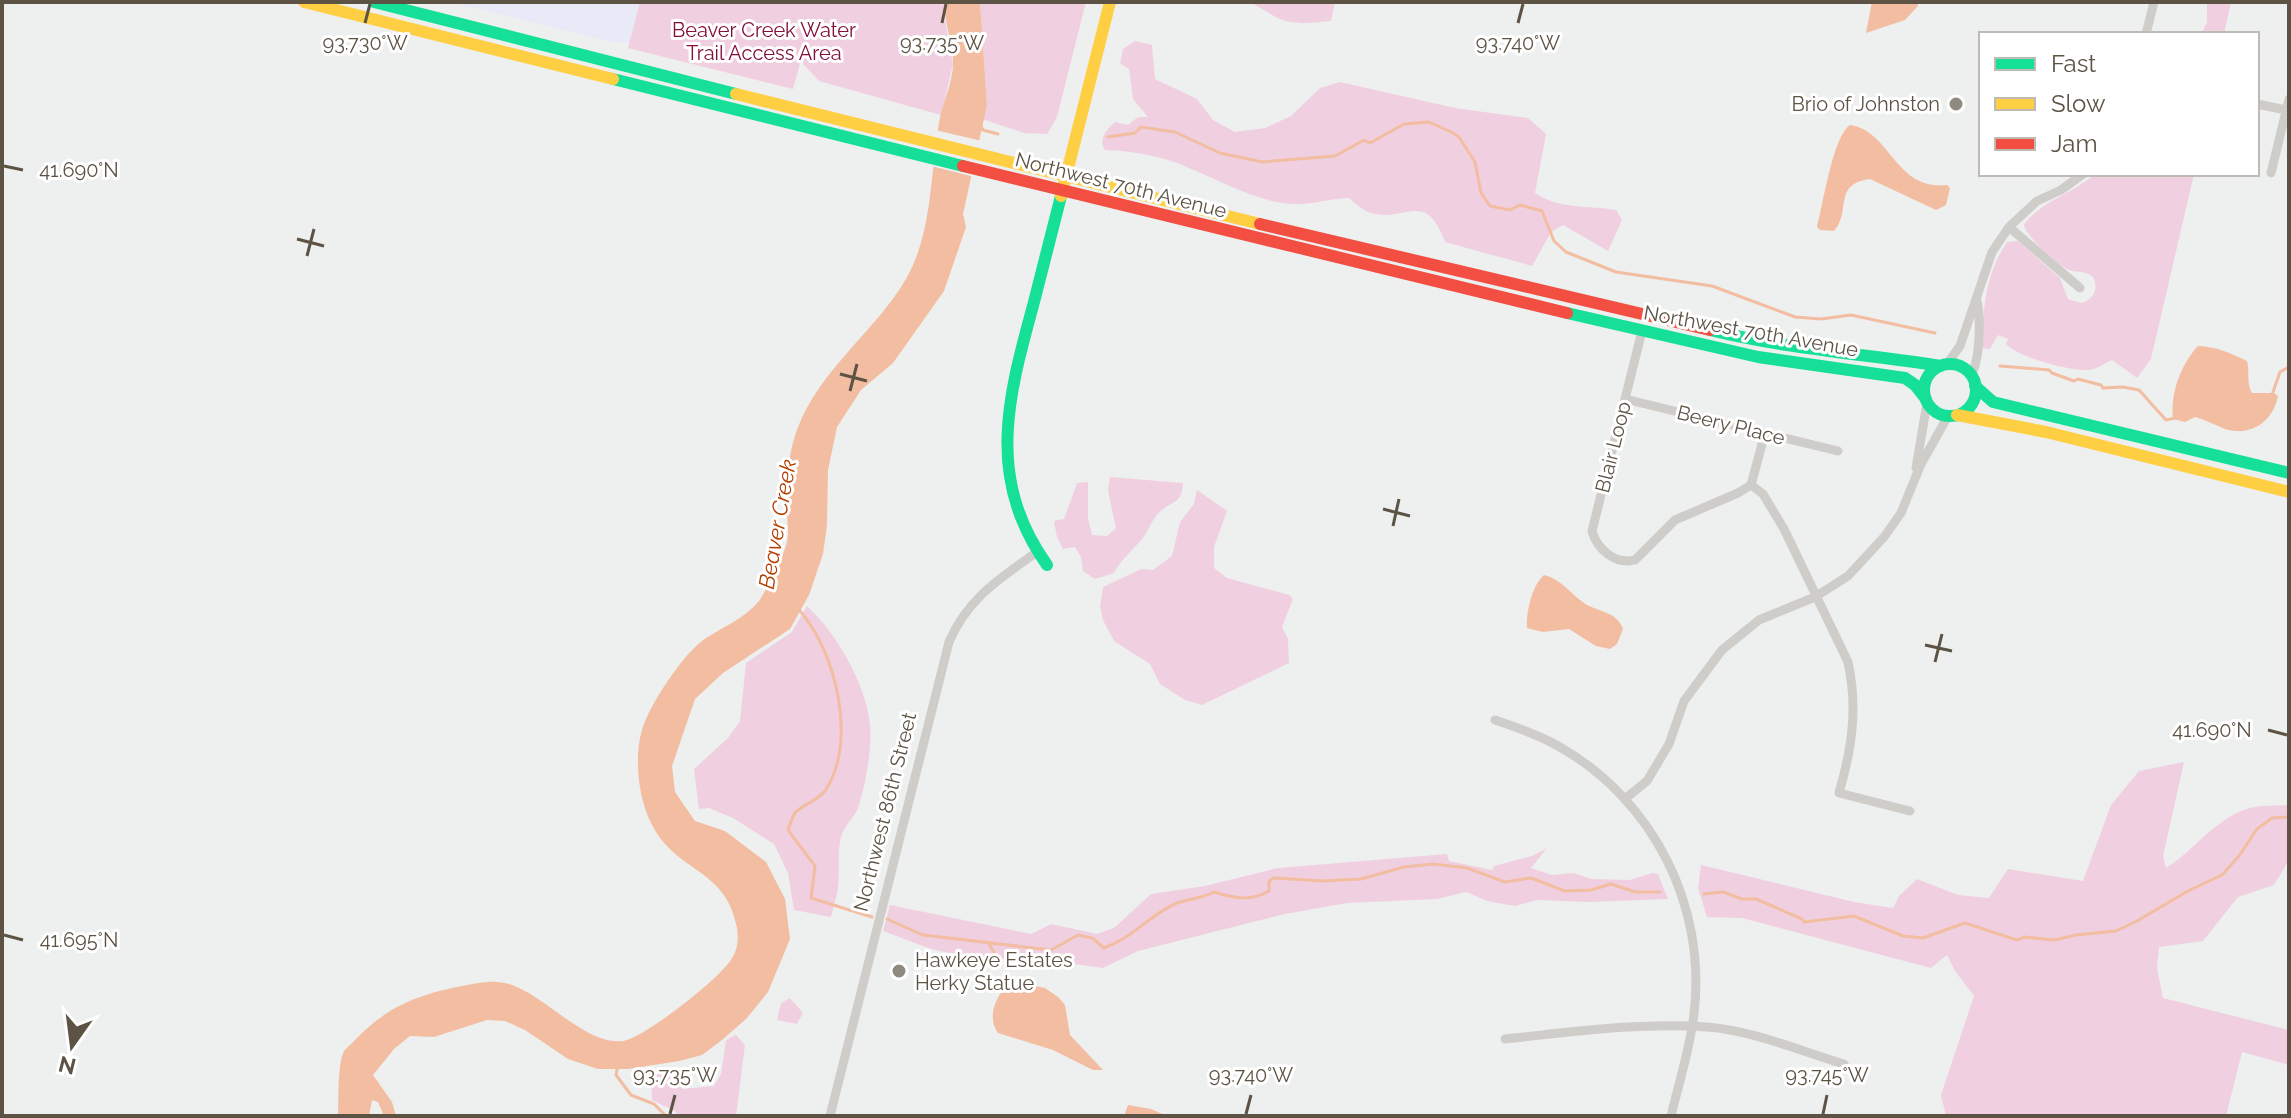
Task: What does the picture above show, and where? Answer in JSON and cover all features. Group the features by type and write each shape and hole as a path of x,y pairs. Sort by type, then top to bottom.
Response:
{"main road":[{"name":"Northwest 70th Avenue","path":"304,2 999,175 1064,183 1467,271 1762,343 1960,367 1993,402 2289,473"},
{"name":"Northwest 70th Avenue","path":"374,2 1003,159 1064,183 1186,222 1758,357 1905,378 1940,414 2046,432 2289,492"},
{"path":"1047,565 1037,552 1012,486 1006,462 1006,435 1013,388 1110,2"},
{"path":"1926,401 1924,391 1928,375 1944,365"},
{"path":"1953,415 1972,404 1973,380"}],"street":[{"path":"2146,32 2154,2"},
{"path":"2271,173 2289,99"},
{"path":"2259,104 2286,110"},
{"path":"1944,365 1960,346 1992,252 2009,227 2037,201 2061,190 2080,176"},
{"path":"2009,227 2080,288"},
{"path":"1463,288 1467,271"},
{"path":"1973,380 1977,366 1977,301"},
{"name":"Blair Loop","path":"1642,331 1592,531 1595,540 1612,557 1626,562 1635,560 1675,520 1751,485"},
{"name":"Beery Place","path":"1625,399 1838,451"},
{"path":"1914,479 1926,401"},
{"path":"1626,798 1647,781 1669,744 1684,701 1722,650 1759,620 1815,597 1848,576 1884,537 1901,513 1914,479 1953,415"},
{"path":"1765,433 1751,485 1763,494 1784,529 1815,597 1839,640 1852,681 1854,733 1839,793 1910,811"},
{"name":"Northwest 86th Street","path":"830,1116 949,642 956,625 974,599 1037,552"},
{"path":"1495,720 1556,744 1584,762 1626,798 1668,859 1686,907 1695,972 1692,1027 1671,1116"},
{"path":"1505,1039 1623,1026 1680,1025 1726,1030 1844,1064"}],"shaded area":[{"path":"449,2 640,2 630,42 615,43"},
{"path":"944,2 980,2 987,105 963,214 966,227 944,291 893,363 861,390 837,427 828,470 823,554 809,595 790,629 723,673 695,699 672,766 675,792 695,821 725,831 766,862 785,899 790,939 768,992 747,1018 702,1055 628,1069 598,1069 568,1059 525,1030 505,1021 487,1020 434,1037 410,1036 394,1049 373,1075 392,1102 396,1116 384,1116 378,1102 372,1100 369,1116 338,1116 339,1074 344,1051 379,1018 417,998 474,984 509,984 595,1036 623,1041 633,1038 678,1009 719,973 733,956 737,928 724,895 714,883 667,846 650,821 639,782 639,742 652,707 688,654 706,638 747,612 766,589 787,542 789,460 806,409 833,370 893,298 915,259 927,219 937,134 952,72 953,58"},
{"path":"1872,2 1917,2 1918,6 1905,20 1866,33"},
{"path":"1850,125 1875,138 1916,179 1947,185 1950,188 1946,205 1936,210 1870,179 1851,186 1834,231 1820,230 1817,227 1829,172 1839,142"},
{"path":"2198,346 2218,349 2247,361 2252,393 2274,393 2278,396 2266,420 2252,429 2235,431 2195,417 2185,422 2173,419 2173,400 2178,380 2186,361"},
{"path":"1544,575 1562,584 1587,605 1617,619 1623,629 1617,644 1610,649 1596,646 1569,629 1543,632 1527,628 1531,600 1536,585"},
{"path":"1026,984 1045,988 1058,997 1065,1005 1070,1035 1103,1070 1093,1070 1053,1050 998,1033 993,1015 999,996 1007,985"},
{"path":"1128,1105 1151,1109 1167,1116 1124,1116"}],"green space":[{"name":"Beaver Creek Water Trail Access Area","path":"640,2 944,2 953,64 941,115 819,81 803,64 805,45 793,89 628,48"},
{"path":"980,2 1086,2 1057,117 1047,134 1024,133 982,119 987,104"},
{"path":"1249,2 1335,2 1331,21 1304,23 1284,20"},
{"path":"2207,2 2231,2 2224,32 2202,32 2207,22"},
{"path":"1135,41 1152,45 1155,79 1197,99 1213,120 1235,132 1265,128 1291,116 1320,88 1340,82 1455,108 1528,118 1546,134 1535,193 1565,205 1616,210 1622,220 1608,251 1563,225 1551,232 1532,266 1445,242 1438,226 1422,212 1371,213 1349,198 1291,204 1270,201 1169,160 1105,150 1103,138 1115,122 1128,125 1138,117 1148,117 1133,99 1129,69 1120,63 1123,49"},
{"path":"2092,176 2194,176 2151,359 2137,378 2112,360 2088,370 2044,362 2012,349 2006,344 2008,339 1998,335 1990,349 1982,348 1990,280 2007,242 2018,241 2060,278 2068,299 2081,303 2092,296 2095,289 2093,277 2069,270 2058,263 2036,243 2024,225 2038,210"},
{"path":"1110,477 1183,483 1179,498 1156,517 1114,573 1095,579 1083,571 1081,557 1075,547 1063,549 1054,521 1064,519 1077,483 1088,482 1088,518 1092,535 1107,536 1116,528 1108,491"},
{"path":"1197,490 1227,511 1214,547 1214,568 1227,578 1289,595 1293,599 1282,627 1288,639 1289,663 1202,705 1185,700 1160,684 1150,664 1114,641 1100,607 1103,587 1141,569 1153,570 1172,556 1180,522 1194,504"},
{"path":"807,606 829,630 848,661 863,694 870,725 866,776 857,809 841,837 838,887 831,917 794,910 788,873 774,844 733,818 709,808 699,809 694,769 728,738 740,721 746,663 792,632"},
{"path":"2184,762 2163,856 2166,868 2226,819 2255,807 2289,805 2289,860 2274,885 2238,897 2203,941 2159,947 2157,969 2163,998 2289,1030 2289,1065 2242,1052 2226,1116 1946,1116 1941,1095 1974,996 1947,955 1931,968 1742,918 1707,917 1698,888 1701,865 1854,902 1893,908 1899,896 1917,879 1958,895 1989,898 2008,869 2083,881 2111,805 2139,771"},
{"path":"1547,848 1531,868 1552,875 1573,873 1592,879 1630,880 1658,874 1668,899 1537,900 1515,906 1487,901 1466,892 1437,899 1347,903 1285,914 1138,951 1103,968 1038,959 977,959 931,949 883,931 890,905 1031,934 1051,924 1097,934 1114,928 1151,894 1205,886 1278,868 1447,854 1449,861 1492,870 1494,866 1532,856"},
{"path":"790,998 803,1013 797,1024 777,1020 781,1003"},
{"path":"736,1035 745,1045 736,1116 678,1116 675,1111 652,1100 651,1071 681,1070 682,1089 714,1086 721,1074 726,1040"}],"pier":[{"path":"935,130 982,141 975,177 931,166"}],"waterway":[{"path":"1108,137 1135,133 1141,127 1175,132 1220,153 1262,162 1335,156 1364,140 1370,143 1404,124 1429,122 1459,137 1475,162 1481,193 1490,206 1510,210 1520,205 1542,211 1554,241 1566,252 1616,272 1712,286 1795,317 1821,319 1851,315 1935,333"},
{"path":"981,126 983,130 998,134"},
{"path":"2000,366 2049,370 2074,381 2078,379 2103,388 2139,390 2166,420 2175,418"},
{"path":"2272,395 2280,372 2289,367"},
{"path":"800,611 813,628 832,673 841,723 840,748 835,771 825,791 795,813 788,830 815,866 811,898 872,917"},
{"path":"1704,894 1723,892 1742,899 1756,899 1804,922 1854,916 1903,936 1923,938 1965,923 2017,940 2025,937 2054,940 2116,931 2137,921 2222,875 2257,829 2272,818 2289,817"},
{"path":"887,919 923,935 1051,950 1078,935 1092,938 1104,948 1125,938 1177,903 1214,892 1235,897 1255,897 1269,891 1269,881 1274,878 1323,881 1361,879 1404,867 1433,864 1467,868 1505,882 1531,878 1565,891 1591,890 1611,884 1635,892 1660,892"},
{"path":"989,944 995,954"},
{"path":"618,1065 616,1075 631,1095 654,1104 666,1116"}],"traffic: fast":[{"path":"374,2 736,94"},
{"path":"613,79 963,166"},
{"path":"1047,565 1028,533 1015,501 1009,469 1008,436 1016,371 1061,196"},
{"path":"1567,313 1758,357 1905,378 1926,399"},
{"path":"1710,330 1797,347 1941,366"},
{"path":"1950,364 1968,372 1976,390 1968,408 1950,416 1932,408 1924,390 1932,372 1950,364"},
{"path":"1975,386 1993,402 2289,473"}],"traffic: slow":[{"path":"304,2 613,79"},
{"path":"1061,196 1110,2"},
{"path":"736,94 1260,224"},
{"path":"1957,415 2046,432 2289,492"}],"traffic: jam":[{"path":"963,166 1567,313"},
{"path":"1260,224 1710,330"}],"place":[{"name":"Brio of Johnston","path":"1956,104"},
{"name":"Hawkeye Estates Herky Statue","path":"899,971"}],"water label":[{"name":"Beaver Creek","path":"777,524"}]}
